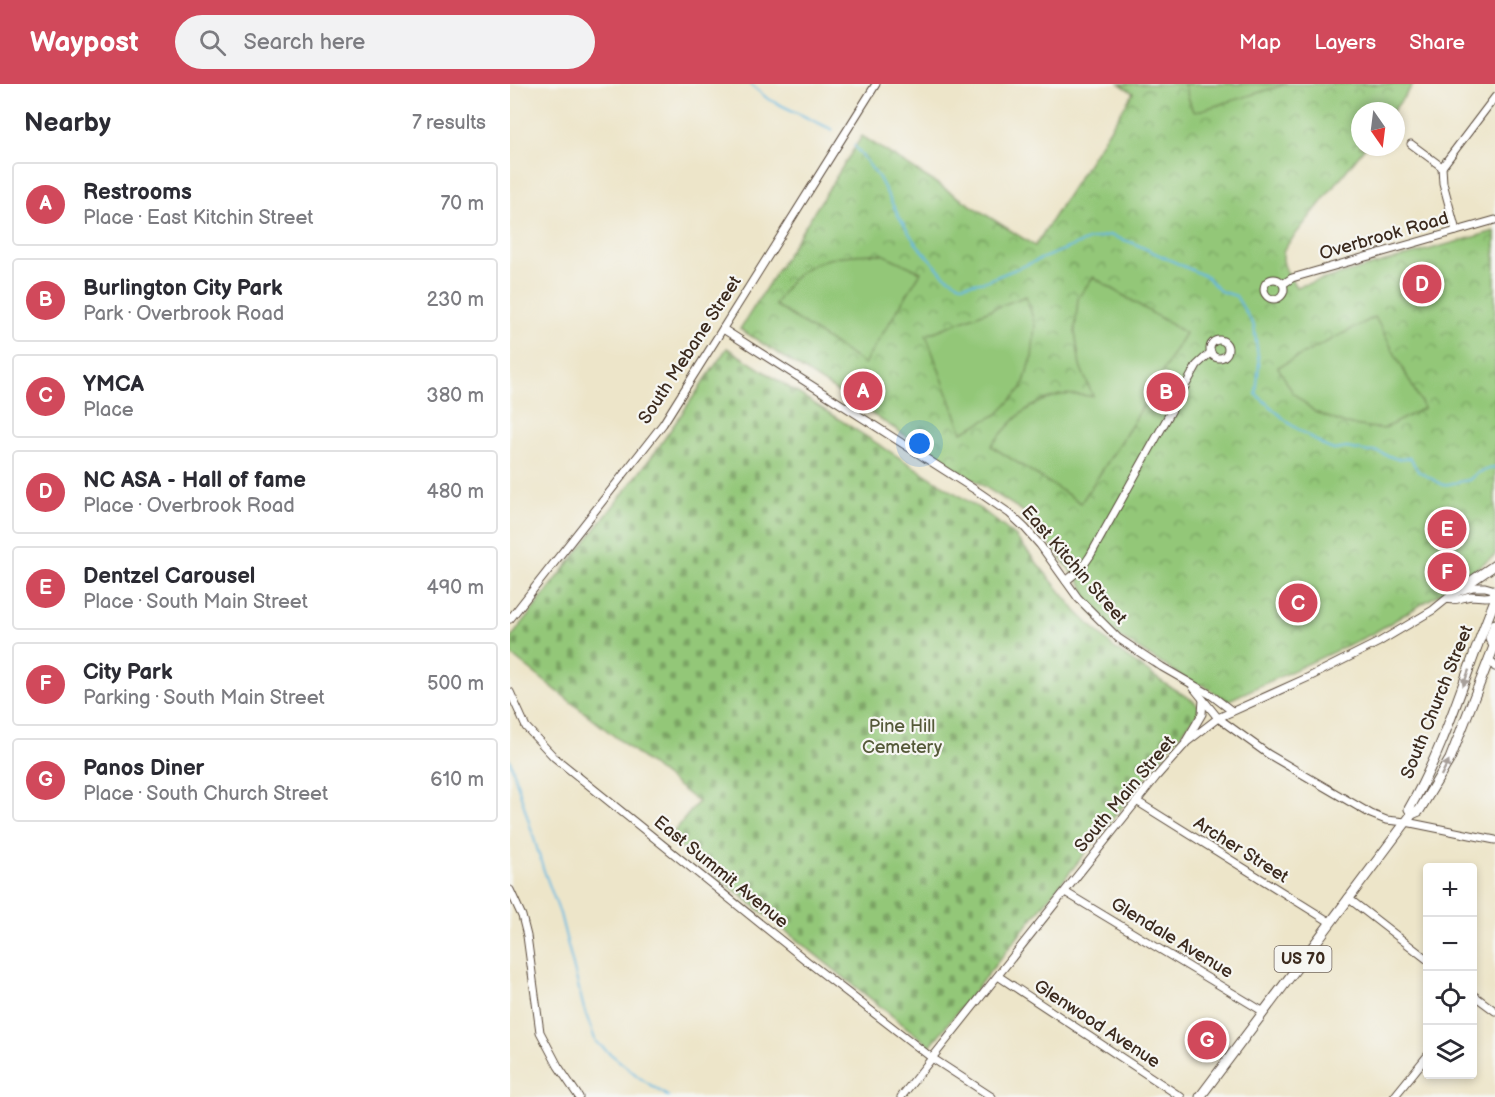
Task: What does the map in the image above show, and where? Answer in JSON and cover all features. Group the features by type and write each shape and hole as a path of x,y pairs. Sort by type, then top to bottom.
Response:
{"main road":[{"path":"1450,596 1495,565"},
{"name":"South Church Street","path":"1409,818 1409,809 1441,746 1495,600"},
{"path":"1495,624 1490,638 1495,645"},
{"name":"South Church Street","path":"1200,1097 1409,818 1419,812 1450,759 1495,645"}],"street":[{"name":"South Mebane Street","path":"510,619 663,424 876,84"},
{"path":"1456,231 1443,183 1442,167 1495,97"},
{"path":"1411,144 1442,167"},
{"name":"Overbrook Road","path":"1283,284 1292,278 1495,220"},
{"name":"East Kitchin Street","path":"723,329 1009,513 1040,545 1088,609 1118,638 1191,685 1211,695 1232,711"},
{"path":"1066,581 1090,556 1197,365 1211,352"},
{"name":"South Main Street","path":"901,1097 1181,748 1218,718 1309,677 1370,646 1433,610 1450,596 1464,589 1485,587 1492,589 1495,595"},
{"path":"1489,658 1495,667"},
{"name":"East Kitchin Street","path":"1191,685 1218,718 1268,754 1336,795 1386,820 1409,818 1495,840"},
{"name":"East Summit Avenue","path":"510,692 526,727 554,757 932,1058 992,1097"},
{"path":"1181,748 1202,714 1203,700"},
{"name":"Archer Street","path":"1138,802 1330,922"},
{"path":"510,890 522,916 527,936 540,1032 558,1066 579,1097"},
{"name":"Glendale Avenue","path":"1065,892 1264,1012"},
{"path":"1348,898 1423,956"},
{"name":"Glenwood Avenue","path":"998,976 1180,1097"},
{"path":"1477,999 1495,1011"},
{"path":"1394,1097 1423,1061"}],"green space":[{"path":"1120,84 1414,84 1400,102 1351,102 1351,156 1358,156 1284,249 1284,264 1296,287 1495,231 1495,555 1442,592 1372,634 1227,701 1203,685 1194,684 1118,636 1088,609 1083,586 1024,512 740,329 862,136 1035,246 1133,93"},
{"path":"1184,84 1287,84 1195,112"},
{"path":"882,254 921,272 864,364 775,305 794,278 816,263 848,255"},
{"path":"1093,277 1185,333 1133,423 1081,503 991,446 1013,421 1038,403 1064,394 1093,396 1080,366 1075,331 1078,298"},
{"path":"1026,296 1035,325 1032,358 1022,388 998,414 962,432 926,335"},
{"path":"1375,317 1424,408 1383,429 1345,424 1315,412 1293,393 1278,367"},
{"name":"Pine Hill Cemetery","path":"727,348 985,512 1015,536 1077,612 1114,648 1194,701 1199,707 1197,714 930,1046 669,838 698,802 510,654 510,639 656,451"}],"waterway":[{"path":"750,84 768,99 833,130"},
{"path":"854,145 879,178 914,241 943,274 961,285 986,281 1088,240 1109,235 1133,243 1207,277 1220,291 1236,296 1254,326 1259,364 1256,394 1290,424 1326,447 1334,450 1347,448 1375,451 1397,459 1410,458 1418,471 1443,485 1469,480 1477,473 1495,467"},
{"path":"510,760 543,868 560,914 584,1009 596,1042 640,1078 669,1097"}],"place":[{"name":"NC ASA - Hall of fame","path":"1422,284"},
{"name":"Restrooms","path":"863,391"},
{"name":"Burlington City Park","path":"1166,392"},
{"name":"Dentzel Carousel","path":"1447,529"},
{"name":"City Park","path":"1447,572"},
{"name":"YMCA","path":"1298,603"},
{"name":"Panos Diner","path":"1207,1040"}]}
